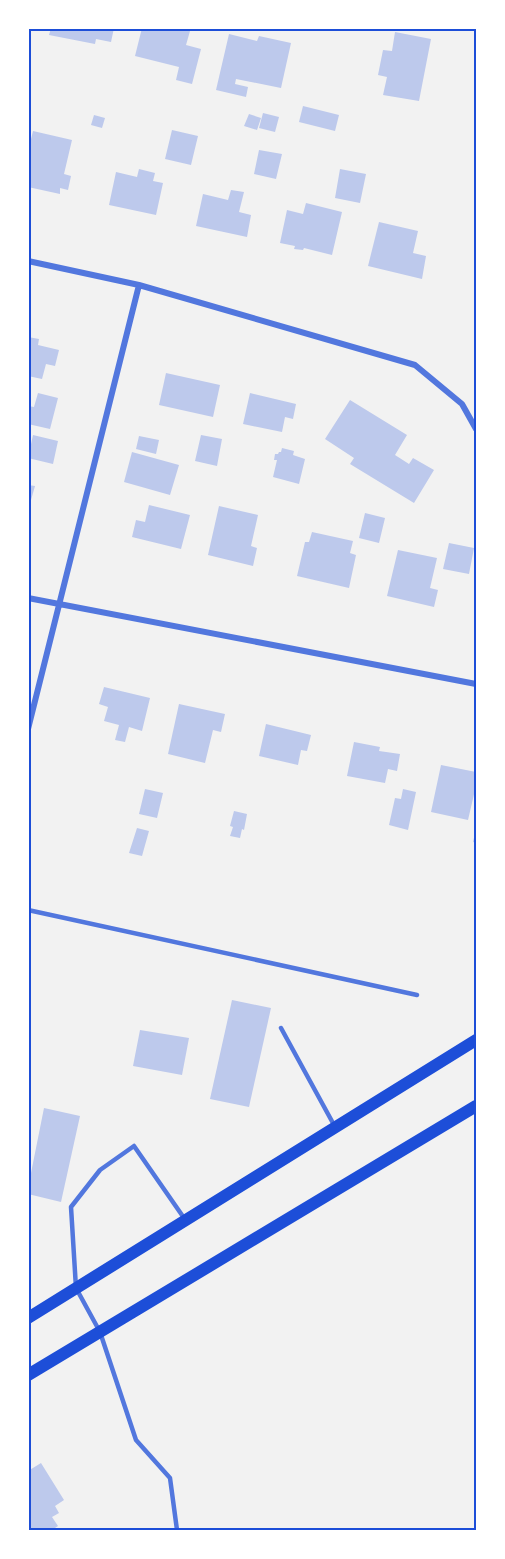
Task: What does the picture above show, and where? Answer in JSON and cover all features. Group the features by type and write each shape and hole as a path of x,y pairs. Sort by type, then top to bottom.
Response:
{"main road":[{"path":"28,1318 477,1040"},
{"path":"28,1375 477,1106"}],"street":[{"path":"28,261 139,285 415,365 462,404 477,429"},
{"path":"28,729 139,285"},
{"path":"28,598 477,684"}],"lane":[{"path":"28,910 417,995"},
{"path":"281,1028 336,1128"},
{"path":"177,1530 170,1478 136,1440 100,1332 76,1288 71,1207 100,1170 134,1146 186,1221"}],"building":[{"path":"51,28 114,28 111,42 96,39 95,44 49,35"},
{"path":"142,28 180,28 190,31 186,45 201,49 192,84 176,80 179,67 135,56"},
{"path":"395,32 431,39 419,101 383,95 387,77 378,75 383,50 392,51"},
{"path":"229,34 257,41 259,36 291,43 281,88 236,79 235,84 248,87 246,97 216,90"},
{"path":"303,106 339,115 335,131 299,122"},
{"path":"263,113 279,117 275,132 259,128"},
{"path":"249,114 261,118 257,130 244,126"},
{"path":"94,115 105,118 102,128 91,125"},
{"path":"172,130 198,136 191,165 165,159"},
{"path":"33,131 72,140 64,174 71,176 68,190 60,188 60,194 28,187 28,151"},
{"path":"259,150 282,154 276,179 254,174"},
{"path":"139,169 155,173 153,181 163,183 156,215 109,205 116,172 137,177"},
{"path":"340,169 366,174 360,203 335,198"},
{"path":"231,190 244,192 239,212 251,215 247,237 196,226 203,194 228,200"},
{"path":"306,203 342,212 332,255 304,248 303,250 294,249 295,246 280,243 287,210 303,214"},
{"path":"379,222 418,231 413,253 426,256 422,279 368,266"},
{"path":"28,337 39,339 38,345 59,350 55,366 46,364 42,379 28,376"},
{"path":"166,373 220,385 213,417 159,405"},
{"path":"38,393 58,398 50,429 28,424 28,406 34,407"},
{"path":"250,393 296,404 293,419 285,417 282,432 243,424"},
{"path":"350,400 407,435 395,455 409,464 413,458 434,470 414,503 350,464 354,458 325,439"},
{"path":"33,435 58,441 53,464 28,458"},
{"path":"201,435 222,439 217,466 195,461"},
{"path":"139,436 159,440 156,454 136,449"},
{"path":"282,448 294,451 293,455 305,459 299,484 273,477 277,460 274,460 275,454 281,452"},
{"path":"132,452 179,465 170,495 124,482"},
{"path":"28,485 35,486 29,507 28,507"},
{"path":"149,505 190,515 181,549 132,537 136,520 145,522"},
{"path":"219,506 258,515 251,546 257,548 253,566 208,555"},
{"path":"365,513 385,518 379,543 359,538"},
{"path":"312,532 353,541 350,553 356,555 349,588 297,576 305,542 309,542"},
{"path":"449,543 474,548 469,574 443,569"},
{"path":"398,550 437,558 430,588 438,590 434,607 387,596"},
{"path":"104,687 150,698 142,731 129,727 125,742 115,740 119,725 104,721 108,707 99,704"},
{"path":"179,704 225,714 221,732 213,730 205,763 168,754"},
{"path":"266,724 311,735 307,751 301,750 298,765 259,756"},
{"path":"354,742 380,747 379,751 400,754 397,771 388,769 385,783 347,776"},
{"path":"441,765 476,772 476,790 468,820 431,812"},
{"path":"145,789 163,793 157,818 139,814"},
{"path":"403,789 416,792 408,830 389,825 395,798 401,799"},
{"path":"234,811 247,814 240,838 230,836"},
{"path":"137,828 149,831 142,856 129,853"},
{"path":"232,1000 271,1008 249,1107 210,1099"},
{"path":"140,1030 189,1038 182,1075 133,1066"},
{"path":"44,1108 80,1116 61,1202 28,1194"},
{"path":"41,1463 64,1500 55,1506 59,1513 52,1517 58,1526 52,1530 28,1530 28,1471"}]}
